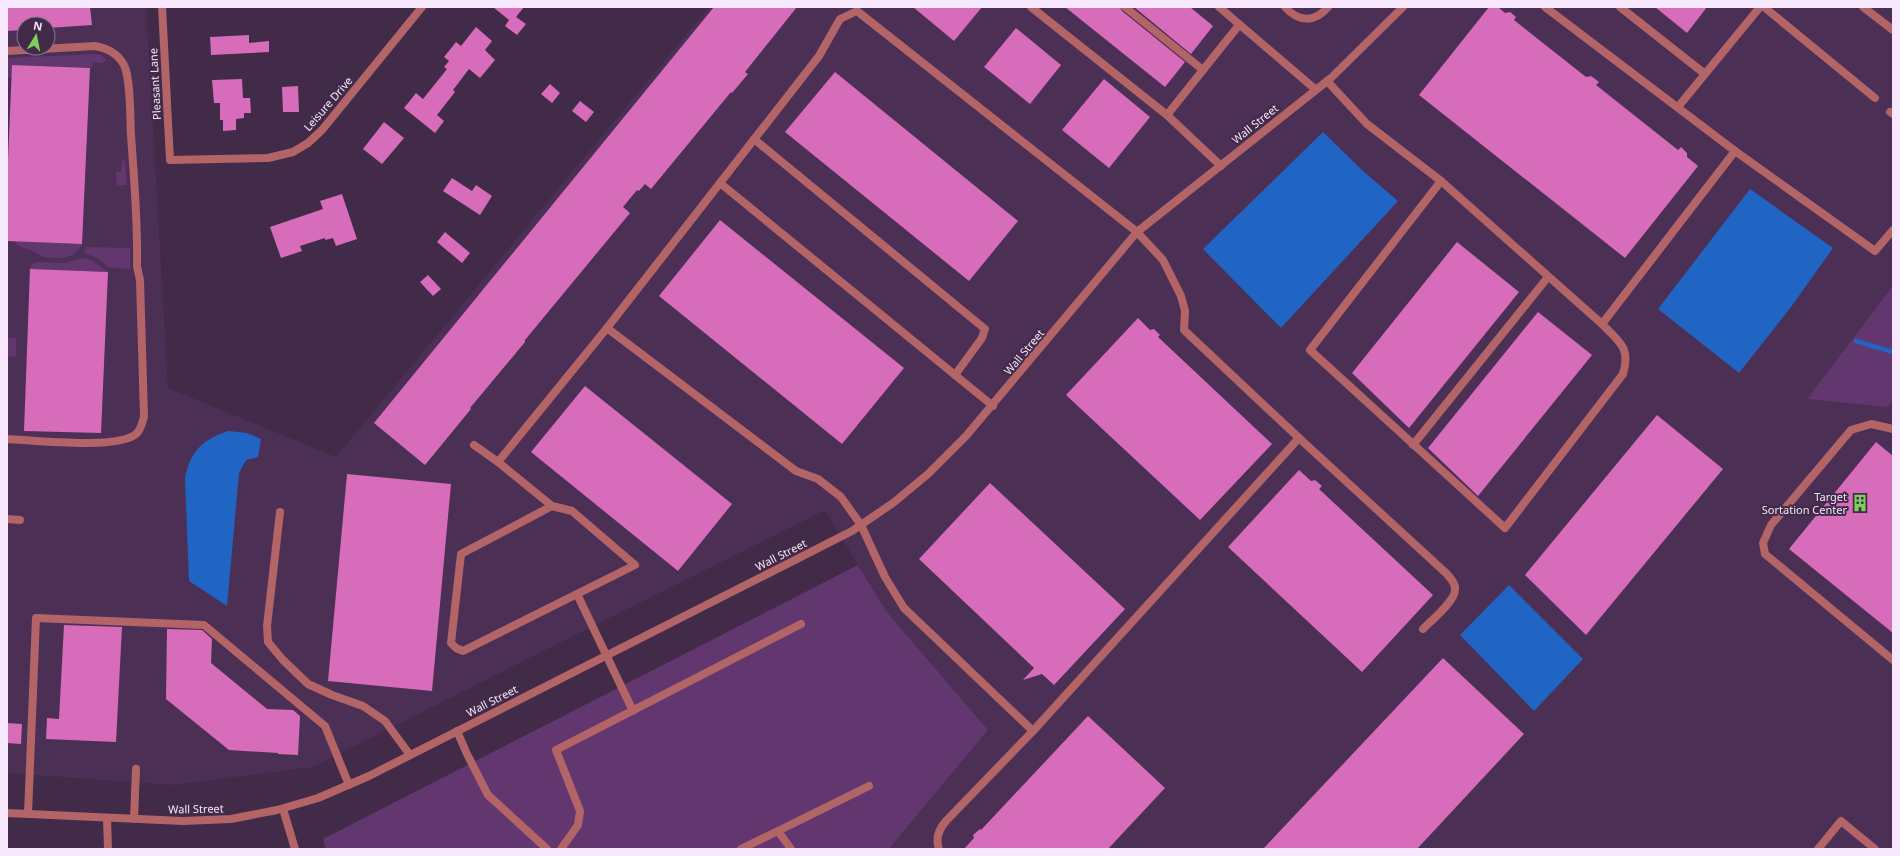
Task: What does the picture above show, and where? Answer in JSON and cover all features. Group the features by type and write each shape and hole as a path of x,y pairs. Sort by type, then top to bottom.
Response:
{"street":[{"name":"Pleasant Lane","path":"162,7 170,160"},
{"name":"Leisure Drive","path":"170,160 268,158 293,152 308,143 322,130 422,7"},
{"path":"1031,7 1167,115 1221,166"},
{"path":"1125,7 1203,70"},
{"path":"1219,7 1315,89"},
{"path":"1285,7 1290,13 1303,19 1318,17 1328,7"},
{"name":"Wall Street","path":"7,813 183,821 231,819 283,809 318,798 350,785 410,755 852,531 893,503 928,474 966,436 993,406 1137,232 1221,166 1326,80 1403,7"},
{"path":"1545,7 1735,151 1875,251 1893,230"},
{"path":"1620,7 1705,74"},
{"path":"1678,107 1760,7"},
{"path":"1764,7 1875,98"},
{"path":"1863,7 1893,30"},
{"path":"498,462 606,328 819,56 840,19 857,11 1137,232 1163,260 1181,296 1185,311 1184,330 1454,582 1455,591 1453,598 1423,629"},
{"path":"1167,115 1239,25"},
{"path":"7,51 95,46 113,52 126,70 130,111 137,266 140,280 144,418 141,427 136,434 128,439 117,441 100,443 7,439"},
{"path":"1326,80 1368,124 1441,181 1602,324 1623,346 1627,360 1623,374 1505,528 1310,350 1441,181"},
{"path":"754,139 985,329 982,338 956,375"},
{"path":"1602,324 1735,151"},
{"path":"720,183 993,406"},
{"path":"1414,445 1548,277"},
{"path":"606,328 796,471 818,479 841,497 861,525 885,577 904,608 1033,731"},
{"path":"1893,429 1871,424 1851,430 1771,525 1763,543 1764,554 1893,660"},
{"path":"939,849 937,837 940,828 1033,731 1299,438"},
{"path":"474,445 498,462 552,506 572,510 635,565 464,652 456,648 451,643 461,554 552,506"},
{"path":"280,512 267,626 268,642 283,660 308,684 332,695 363,706 385,721 410,755"},
{"path":"7,519 20,520"},
{"path":"577,594 633,710"},
{"path":"28,814 36,618 204,625 325,726 350,785"},
{"path":"561,849 578,825 580,811 556,750 801,624"},
{"path":"457,731 488,795 548,849"},
{"path":"134,819 136,769"},
{"path":"741,849 869,786"},
{"path":"283,809 295,849"},
{"path":"106,818 108,849"},
{"path":"1818,849 1841,821 1875,849"},
{"path":"778,831 791,849"}],"shaded area":[{"path":"7,7 146,7 168,388 336,457 709,7 1893,7 1893,849 889,849 988,730 886,611 825,510 313,767 173,785 7,773"},
{"path":"96,54 101,55 106,60 102,63 93,62 92,68 12,65 12,77 7,77 7,58"},
{"path":"122,160 125,161 127,185 117,186 116,172 121,172"},
{"path":"14,241 82,244 75,253 70,256 64,258 53,258 41,256 33,251 19,246"},
{"path":"86,247 130,248 130,269 108,267 97,258 84,253"},
{"path":"83,258 93,261 108,272 30,269 32,264 36,262 63,263"},
{"path":"1893,286 1893,398 1888,407 1807,399"},
{"path":"7,338 16,338 16,357 7,356"},
{"path":"858,565 886,611 988,730 889,849 326,849 323,839"}],"water":[{"path":"1323,132 1363,171 1398,201 1281,328 1203,249"},
{"path":"1750,189 1833,248 1791,307 1739,373 1658,309"},
{"path":"228,431 247,433 261,439 258,457 246,460 239,473 227,606 189,581 185,479 190,461 199,448 211,438"},
{"path":"1509,585 1583,659 1534,711 1460,635"}],"building":[{"path":"7,7 90,7 92,25 56,27 56,16 16,16 16,30 7,31"},
{"path":"493,7 524,7 516,17 526,24 517,35 505,26 509,20"},
{"path":"714,7 797,7 745,72 748,74 732,93 731,92 651,189 645,184 639,191 637,190 623,207 630,213 525,340 525,342 425,465 374,423"},
{"path":"913,7 982,7 954,41"},
{"path":"1065,7 1120,7 1122,11 1185,62 1165,87"},
{"path":"1134,7 1190,7 1213,26 1191,54"},
{"path":"1489,7 1498,7 1505,13 1510,12 1516,17 1514,20 1586,77 1591,76 1599,82 1596,85 1678,150 1681,147 1687,153 1687,157 1698,166 1625,258 1419,95"},
{"path":"1655,7 1707,7 1687,33"},
{"path":"476,27 492,41 485,50 495,60 480,78 469,69 453,90 455,92 437,115 444,121 435,133 404,108 416,93 423,99 447,69 444,67 449,61 444,57 456,42 461,46"},
{"path":"1016,28 1061,65 1030,104 984,67"},
{"path":"249,35 249,43 269,41 269,52 211,55 210,37"},
{"path":"12,65 90,68 82,244 7,241 7,183"},
{"path":"835,72 1018,221 969,281 785,132"},
{"path":"242,79 243,98 250,98 251,113 244,113 244,118 236,119 236,130 223,131 223,120 220,120 220,103 214,103 212,80"},
{"path":"1104,79 1150,117 1109,168 1062,130"},
{"path":"550,84 560,93 552,103 541,94"},
{"path":"298,86 299,112 283,112 282,87"},
{"path":"580,101 594,112 586,122 572,111"},
{"path":"384,122 404,138 382,164 363,149"},
{"path":"452,178 472,191 476,185 492,196 480,215 443,191"},
{"path":"342,194 357,239 336,246 333,238 325,240 325,238 300,246 302,251 281,258 270,227 323,209 320,201"},
{"path":"720,220 904,368 842,444 659,296"},
{"path":"445,232 470,253 462,263 437,242"},
{"path":"1457,242 1519,292 1409,428 1352,373"},
{"path":"30,269 108,272 101,433 24,431"},
{"path":"428,275 441,289 433,296 420,282"},
{"path":"1538,312 1592,355 1478,496 1428,448"},
{"path":"1138,318 1150,330 1154,329 1160,335 1158,337 1272,444 1200,520 1066,395"},
{"path":"585,386 732,504 678,571 531,452"},
{"path":"1657,415 1723,469 1586,635 1525,575"},
{"name":"Target Sortation Center","path":"1876,442 1893,456 1893,633 1789,549"},
{"path":"1299,470 1311,481 1315,480 1322,486 1319,489 1433,595 1362,672 1228,547"},
{"path":"347,474 451,484 432,691 328,681"},
{"path":"990,483 1125,609 1054,685 1042,674 1023,680 1034,668 919,559"},
{"path":"64,625 122,627 116,742 46,739 47,718 59,719"},
{"path":"167,629 202,630 212,639 211,663 267,709 293,710 300,716 298,755 229,750 166,699"},
{"path":"1443,658 1524,734 1417,849 1263,849"},
{"path":"1088,716 1165,788 1108,849 964,849 974,838 973,835 980,829 981,830"},
{"path":"7,723 22,724 21,744 7,743"}],"waterway":[{"path":"1856,341 1893,352"}],"place":[{"name":"Target Sortation Center","path":"1860,503"}]}
